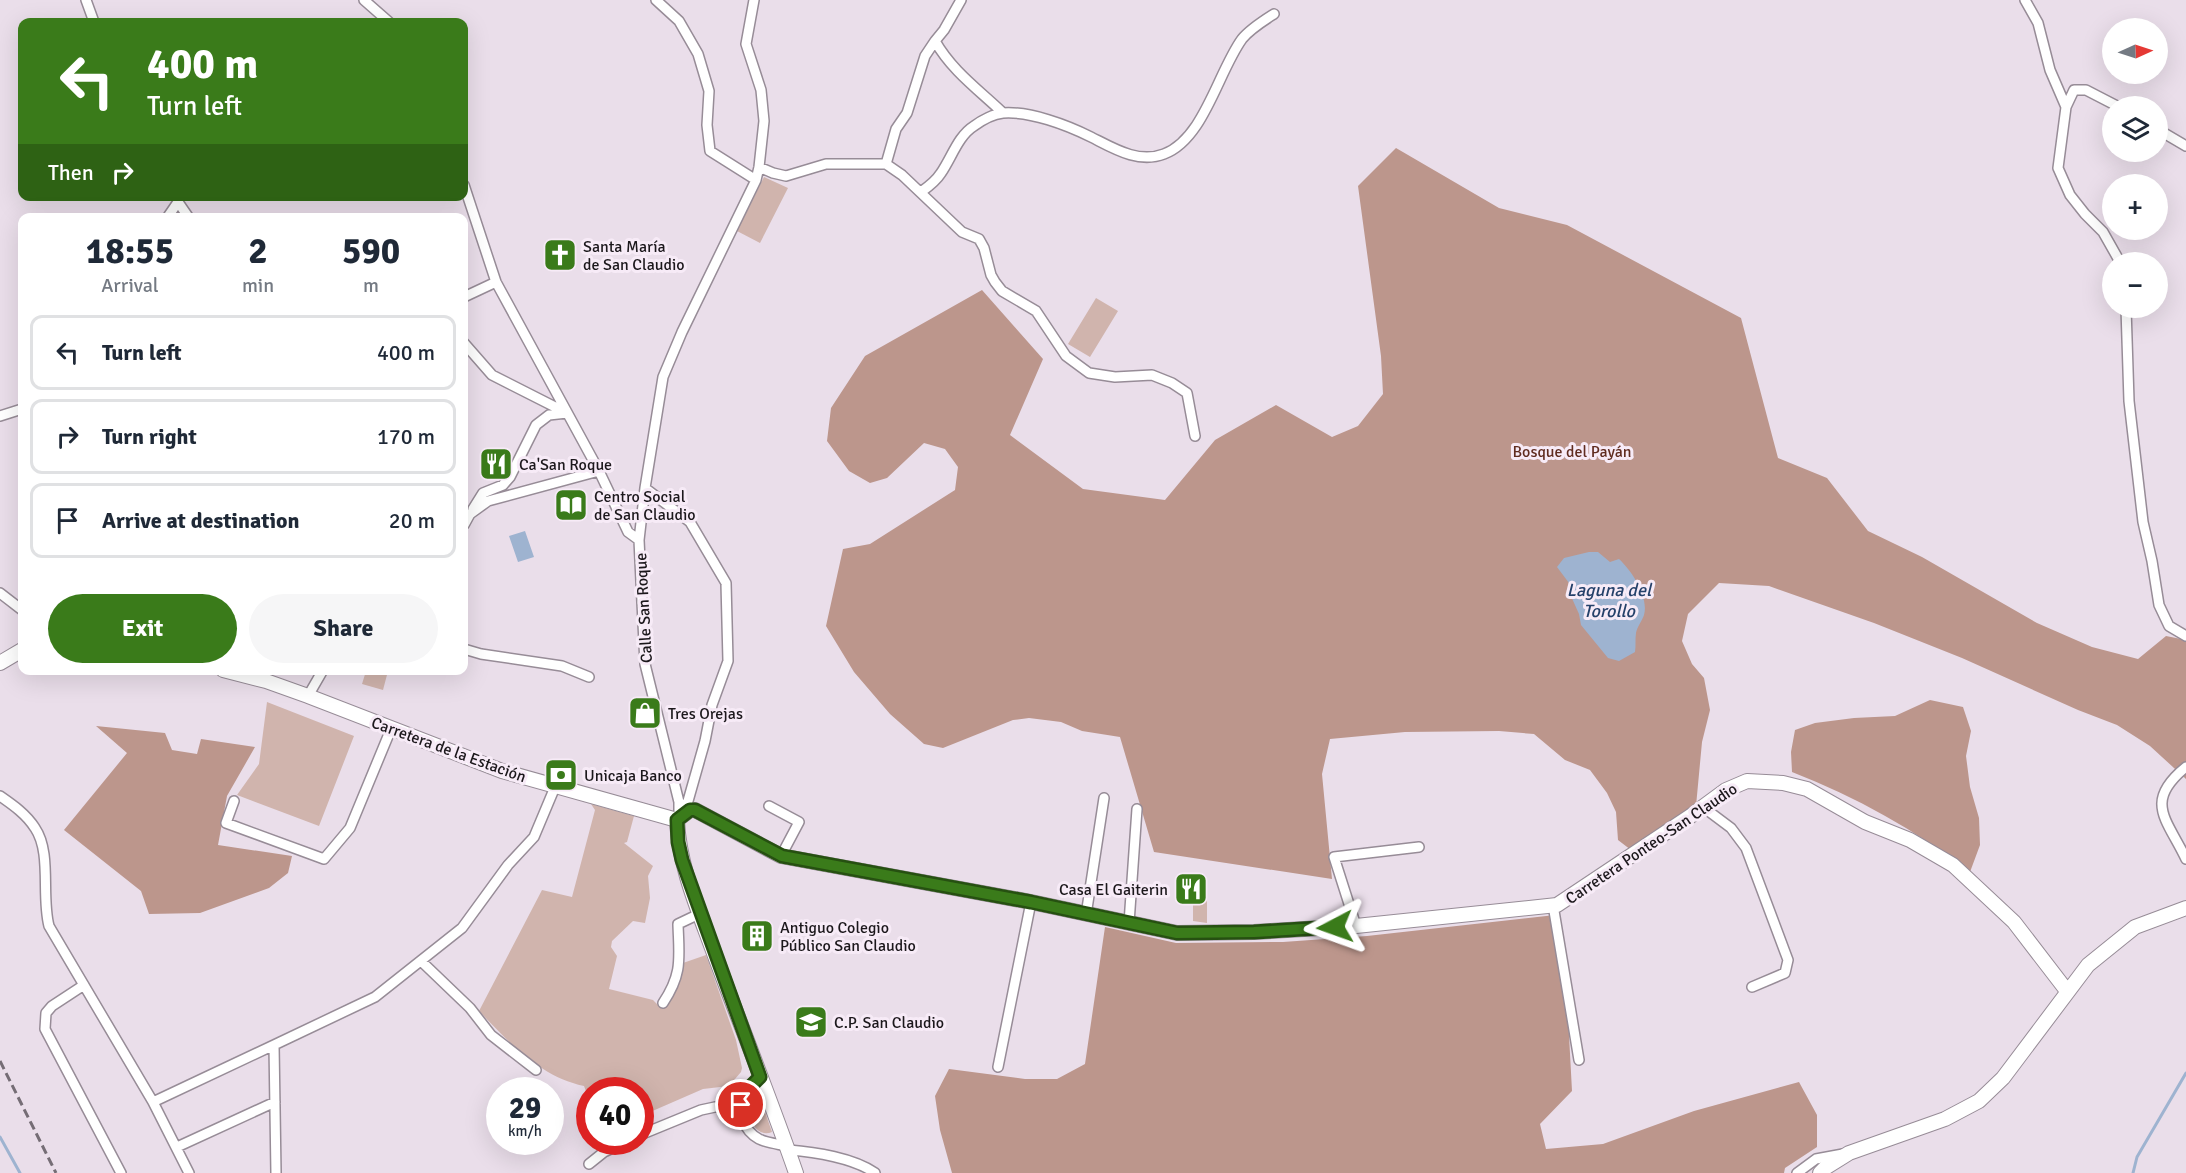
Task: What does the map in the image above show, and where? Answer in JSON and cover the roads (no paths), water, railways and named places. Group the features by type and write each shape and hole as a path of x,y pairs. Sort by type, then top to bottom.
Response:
{"street":[{"path":"86,0 93,18"},
{"path":"364,0 384,18"},
{"path":"656,0 679,21 698,54 709,91 707,125 710,152 756,180"},
{"name":"Calle San Roque","path":"678,818 679,802 645,664 639,540 663,377 682,332 756,180 759,166 764,121 761,90 746,44 754,0"},
{"path":"886,164 896,129 907,113 925,56 945,30 961,0"},
{"path":"2025,0 2038,23 2050,70 2066,107"},
{"path":"921,192 940,175 964,132 989,117 1003,113 1020,114 1062,124 1127,154 1149,157 1164,154 1179,146 1196,126 1230,57 1244,37 1274,14"},
{"path":"935,41 954,67 1003,113"},
{"path":"2102,98 2086,90 2074,90 2066,107 2058,168 2070,195 2103,232 2114,252"},
{"path":"2168,135 2186,146"},
{"path":"759,166 786,176 826,164 886,164 902,175 962,232 979,239 995,282 1002,291 1036,311 1066,356 1089,373 1115,377 1152,375 1172,383 1186,393 1195,436"},
{"path":"468,197 496,282 599,471 628,532 639,540"},
{"path":"468,295 496,282"},
{"path":"2126,318 2129,401 2143,522 2159,605 2169,626 2186,636"},
{"path":"468,348 492,375 567,413"},
{"path":"0,416 18,410"},
{"path":"468,518 483,493 503,485 510,477 536,425 549,415 567,413"},
{"path":"470,514 488,501 599,471"},
{"path":"645,488 690,522 726,584 728,661 712,705 705,741 688,801 678,818 678,842 699,914 796,1173"},
{"path":"0,593 18,607"},
{"path":"468,650 562,666 589,677"},
{"path":"0,663 18,652"},
{"name":"Carretera de la Estación","path":"254,675 472,761 555,787 678,818"},
{"path":"308,696 320,675"},
{"path":"234,801 226,823 324,859 350,828 391,729"},
{"path":"2186,767 2171,780 2161,800 2162,812 2186,859"},
{"name":"Carretera Ponteo-San Claudio","path":"678,818 690,810 695,810 782,856 1031,902 1177,933 1254,932 1356,926 1557,905 1703,807 1726,789 1748,780 1783,783 1807,789 1828,799 1865,822 1910,840 1953,865 2014,922 2067,992"},
{"path":"153,1102 375,998 462,928 508,865 534,837 555,787"},
{"path":"0,796 28,818 40,837 44,862 44,902 49,926 153,1102 189,1173"},
{"path":"1086,915 1104,798"},
{"path":"769,806 799,822 782,856"},
{"path":"1703,807 1731,828 1746,848 1788,960 1785,973 1752,987"},
{"path":"1129,923 1137,809"},
{"path":"1356,926 1334,857 1419,847"},
{"path":"998,1067 1031,902"},
{"path":"1553,906 1579,1060"},
{"path":"1797,1173 1816,1159 1849,1153 1945,1119 1979,1101 2003,1078 2088,964 2135,927 2186,908"},
{"path":"663,1003 672,990 680,970 678,924 699,914"},
{"path":"421,961 470,1008 491,1035 536,1070"},
{"path":"84,985 52,1006 46,1013 45,1029 121,1173"},
{"path":"274,1045 276,1173"},
{"path":"760,1077 748,1089 741,1105 744,1124 751,1134 760,1140 788,1148 850,1161 875,1173"},
{"path":"177,1147 275,1102"},
{"path":"654,1129 701,1110 741,1105"},
{"path":"1820,1173 1849,1153"},
{"path":"589,1164 600,1155"}],"water":[{"path":"525,531 534,557 518,562 509,536"},
{"name":"Laguna del Torollo","path":"1598,552 1610,562 1619,559 1634,577 1644,600 1644,615 1637,628 1635,652 1619,661 1608,658 1581,625 1570,594 1569,583 1557,567 1564,558"}],"waterway":[{"path":"2133,1173 2137,1157 2186,1073"},
{"path":"0,1137 20,1173"}],"railway":[{"path":"0,1061 56,1173"}],"place":[{"name":"Santa María de San Claudio","path":"560,255"},
{"name":"Ca'San Roque","path":"496,464"},
{"name":"Centro Social de San Claudio","path":"571,505"},
{"name":"Tres Orejas","path":"645,713"},
{"name":"Unicaja Banco","path":"561,775"},
{"name":"Casa El Gaiterin","path":"1191,889"},
{"name":"Antiguo Colegio Público San Claudio","path":"757,936"},
{"name":"C.P. San Claudio","path":"811,1022"}],"park label":[{"name":"Bosque del Payán","path":"1572,451"}]}
